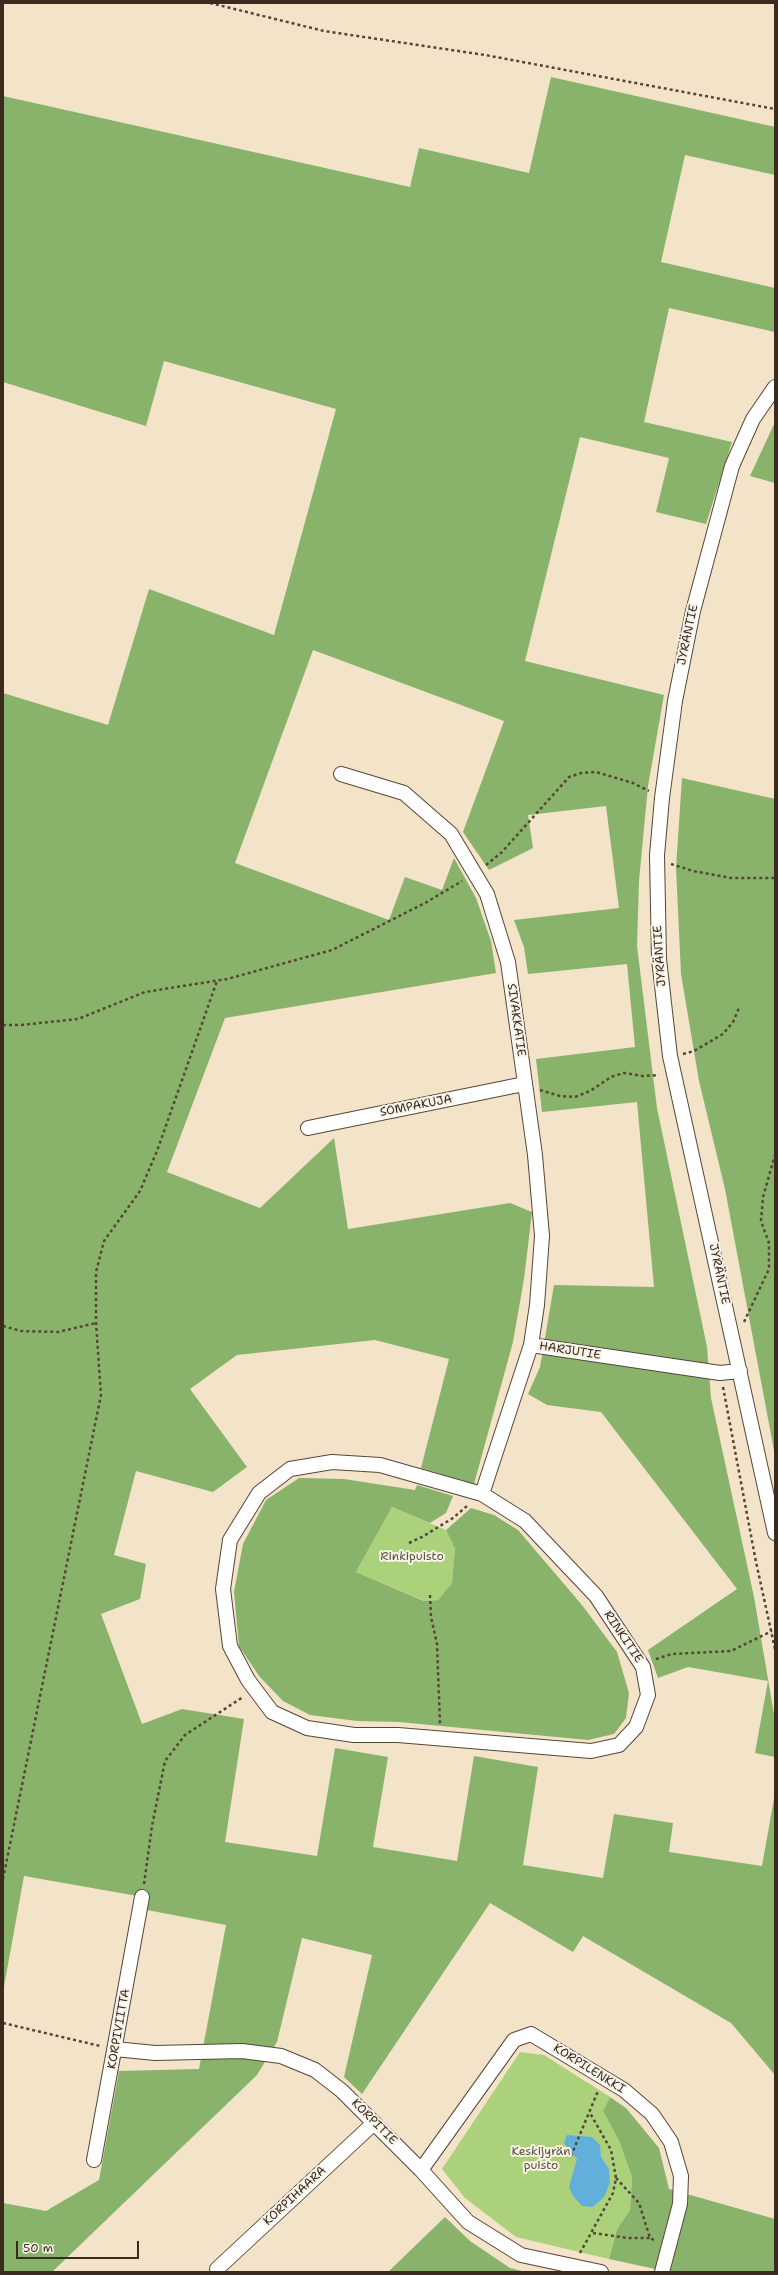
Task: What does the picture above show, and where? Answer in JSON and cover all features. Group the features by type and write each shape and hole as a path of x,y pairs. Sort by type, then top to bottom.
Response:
{"street":[{"name":"JYRÄNTIE","path":"775,387 753,419 732,466 693,611 675,701 662,798 657,855 659,959 670,1056 775,1533"},
{"name":"SIVAKKATIE","path":"341,774 404,793 451,834 487,894 508,962 534,1155 542,1236 537,1305 531,1345"},
{"name":"SOMPAKUJA","path":"308,1128 525,1088"},
{"name":"HARJUTIE","path":"480,1494 531,1345 720,1373 740,1372"},
{"name":"RINKITIE","path":"332,1462 380,1466 480,1494 525,1521 590,1590 643,1667 648,1695 636,1728 619,1745 591,1751 398,1735 354,1735 307,1728 272,1712 255,1690 230,1646 223,1589 230,1540 259,1493 290,1469 332,1462"},
{"name":"KORPIVIITTA","path":"94,2160 142,1897"},
{"name":"KORPILENKKI","path":"421,2170 514,2040 531,2034 624,2090 652,2114 671,2142 681,2176 680,2204 662,2272"},
{"name":"KORPITIE","path":"115,2049 155,2053 242,2052 281,2056 315,2070 342,2091 421,2170 468,2222 522,2255 601,2272"},
{"name":"KORPIHAARA","path":"217,2269 374,2123"}],"path":[{"path":"210,3 324,31 485,55 775,109"},
{"path":"3,1025 20,1026 78,1019 145,992 217,981 332,950 425,903 475,874 502,852 569,777 581,773 596,772 610,775 633,783 662,798"},
{"path":"657,855 666,863 693,872 731,878 775,878"},
{"path":"3,1879 101,1395 96,1323 96,1272 104,1241 140,1191 157,1151 217,981"},
{"path":"670,1056 694,1051 723,1034 733,1022 739,1008"},
{"path":"525,1088 560,1096 576,1097 590,1091 598,1084 611,1077 624,1073 643,1076 674,1073"},
{"path":"734,1342 769,1269 769,1243 761,1221 763,1198 775,1155"},
{"path":"3,1326 21,1330 58,1332 96,1323"},
{"path":"720,1373 756,1562 775,1649"},
{"path":"409,1543 453,1518 480,1494"},
{"path":"430,1595 430,1617 437,1644 440,1739"},
{"path":"643,1667 652,1660 672,1654 731,1651 772,1631"},
{"path":"142,1897 152,1826 165,1761 185,1735 255,1690"},
{"path":"3,2023 115,2049"},
{"path":"571,2156 590,2113 603,2077"},
{"path":"572,2266 593,2233 597,2220 613,2193 616,2178 611,2150 590,2113"},
{"path":"616,2178 639,2203 650,2238"},
{"path":"593,2233 628,2238 650,2238 669,2247"}],"green space":[{"path":"551,77 775,127 775,175 685,155 661,262 775,288 775,332 669,308 644,422 732,442 706,524 656,512 669,458 580,437 525,661 664,695 648,786 639,881 637,946 657,1108 707,1347 711,1398 754,1597 775,1720 775,1757 755,1753 768,1681 688,1667 658,1678 648,1650 737,1589 601,1412 547,1405 528,1394 540,1367 554,1285 654,1287 637,1102 542,1112 536,1059 635,1047 627,964 528,974 524,947 514,920 619,908 606,806 528,815 533,848 489,870 463,832 504,721 313,650 235,863 389,920 405,877 442,890 454,858 476,898 491,941 496,973 225,1018 167,1172 260,1208 334,1138 348,1229 510,1203 532,1212 524,1279 513,1342 474,1484 421,1468 449,1359 375,1340 237,1355 190,1389 247,1467 213,1492 136,1471 114,1555 146,1564 140,1599 101,1614 142,1724 182,1709 244,1719 225,1842 317,1856 335,1748 388,1757 373,1847 457,1861 474,1756 538,1767 523,1865 603,1878 614,1814 673,1823 669,1852 762,1866 775,1793 775,2075 731,2023 583,1936 573,1952 490,1903 362,2094 344,2077 372,1955 302,1938 277,2042 257,2075 52,2272 3,2272 3,2203 46,2211 99,2180 119,2071 199,2069 226,1925 147,1910 149,1898 24,1876 3,1992 3,693 108,725 149,589 274,635 336,409 164,361 146,426 3,382 3,96 410,187 419,148 529,173"},
{"path":"775,422 775,483 750,476"},
{"path":"682,778 775,799 775,1456 725,1189 699,1081 681,974 676,868"},
{"path":"299,1478 344,1479 415,1490 417,1485 453,1496 446,1513 430,1523 392,1507 356,1572 424,1601 438,1600 452,1583 455,1549 446,1530 471,1508 494,1515 518,1530 582,1605 617,1652 629,1693 626,1718 614,1734 588,1740 399,1722 357,1721 310,1715 283,1701 259,1676 239,1646 234,1592 243,1544 266,1500"},
{"name":"Rinkipuisto","path":"392,1507 446,1530 455,1549 454,1568 452,1583 438,1600 425,1601 356,1572"},
{"name":"Keskijyrän puisto","path":"520,2052 544,2055 610,2097 603,2111 619,2141 632,2177 630,2210 617,2229 609,2259 516,2237 465,2198 442,2169"},
{"path":"610,2097 626,2108 659,2148 669,2189 775,2219 775,2272 669,2272 609,2259 617,2229 630,2210 632,2177 619,2141 603,2111"},
{"path":"445,2217 470,2241 510,2268 526,2272 388,2272"}],"water":[{"path":"567,2135 592,2137 600,2145 601,2157 609,2169 610,2183 604,2197 593,2207 582,2206 573,2196 569,2187 577,2159 564,2143"}]}
